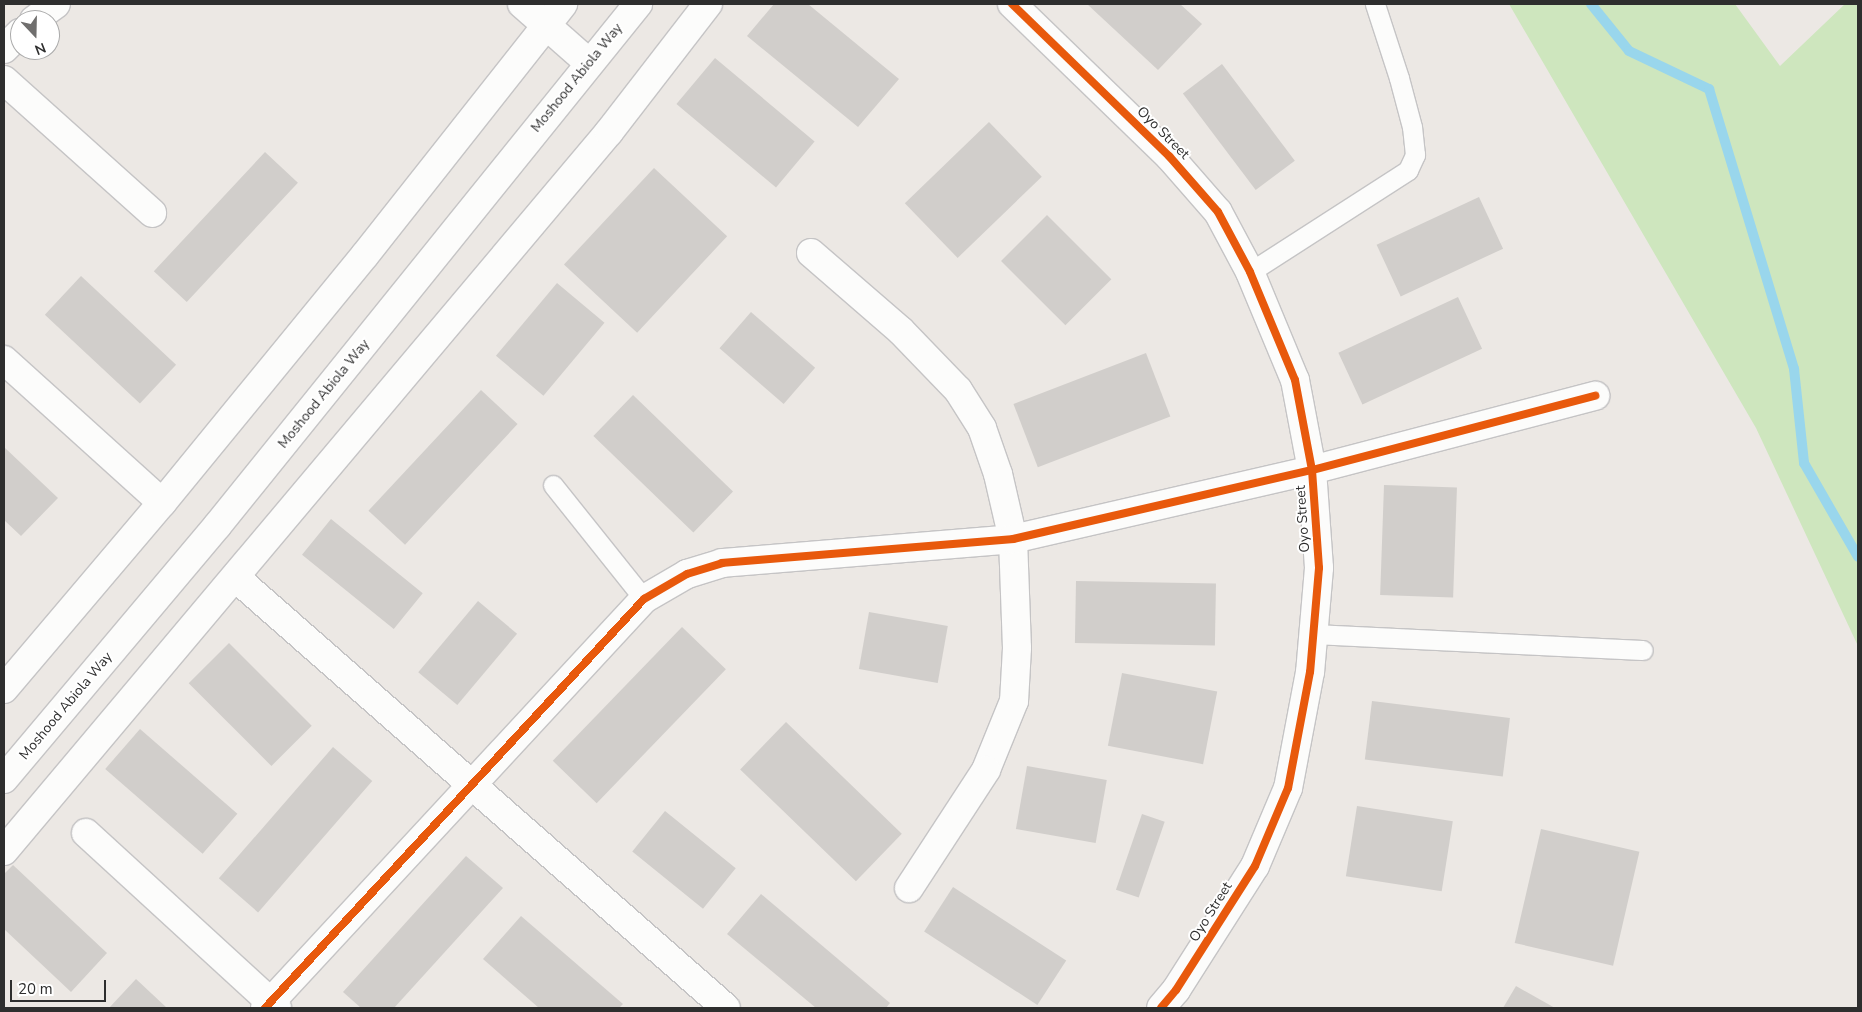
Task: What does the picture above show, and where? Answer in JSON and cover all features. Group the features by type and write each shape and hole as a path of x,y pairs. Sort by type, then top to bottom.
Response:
{"street":[{"path":"522,4 589,63"},
{"path":"4,689 162,503 365,255 562,4"},
{"name":"Moshood Abiola Way","path":"4,779 223,519 638,4"},
{"path":"4,851 609,132 708,4"},
{"name":"Oyo Street","path":"1012,4 1169,156 1218,212 1250,272 1296,380 1312,470 1319,568 1310,672 1288,788 1255,866 1176,990 1161,1008"},
{"path":"4,80 152,213"},
{"path":"811,253 902,331 958,390 982,428 998,474 1013,538 1018,648 1014,701 986,770 909,888"},
{"path":"4,360 162,503"},
{"path":"86,833 271,1006 644,599 687,574 722,563 1013,538 1312,470 1595,396"},
{"path":"235,577 473,785 721,1007"}],"lane":[{"path":"1250,272 1408,170 1415,155 1412,127 1399,78 1375,4"},
{"path":"553,485 644,599"},
{"path":"1313,634 1643,650"}],"green space":[{"path":"1509,4 1735,4 1780,66 1845,4 1858,4 1858,646 1756,428"}],"building":[{"path":"774,4 808,4 899,79 858,127 747,36"},
{"path":"1087,4 1180,4 1202,24 1158,70"},
{"path":"715,58 815,142 776,188 676,104"},
{"path":"1222,64 1295,161 1256,190 1183,93"},
{"path":"989,122 1042,177 958,258 905,203"},
{"path":"265,152 298,183 187,302 154,271"},
{"path":"654,168 727,236 637,333 564,265"},
{"path":"1479,197 1503,249 1401,296 1377,245"},
{"path":"1047,215 1111,279 1065,325 1001,261"},
{"path":"81,276 176,365 140,403 45,315"},
{"path":"557,283 604,323 543,396 496,356"},
{"path":"1458,297 1482,349 1362,404 1338,353"},
{"path":"751,312 815,368 784,404 720,348"},
{"path":"1146,353 1170,416 1038,467 1013,404"},
{"path":"481,390 518,424 405,545 368,511"},
{"path":"633,395 733,492 693,533 593,436"},
{"path":"4,447 58,498 21,536 4,520"},
{"path":"1384,485 1457,488 1453,597 1380,595"},
{"path":"331,519 423,593 394,629 302,555"},
{"path":"1076,581 1216,583 1215,645 1075,643"},
{"path":"478,601 517,634 457,705 418,672"},
{"path":"869,612 948,626 938,683 859,669"},
{"path":"682,627 726,669 597,803 553,761"},
{"path":"229,643 312,726 271,766 189,683"},
{"path":"1122,673 1217,692 1203,764 1108,746"},
{"path":"1372,701 1510,718 1503,777 1365,760"},
{"path":"786,722 902,834 856,881 740,769"},
{"path":"140,729 237,814 203,854 105,769"},
{"path":"333,747 372,781 258,912 219,878"},
{"path":"1027,766 1107,780 1096,843 1016,829"},
{"path":"1357,806 1453,821 1442,891 1346,876"},
{"path":"665,811 736,868 703,909 632,851"},
{"path":"1142,814 1165,822 1139,897 1116,890"},
{"path":"1541,829 1639,852 1613,966 1515,943"},
{"path":"466,856 503,888 394,1008 361,1008 343,992"},
{"path":"13,865 107,953 71,992 4,929 4,874"},
{"path":"953,887 1066,961 1037,1005 924,931"},
{"path":"761,894 890,1003 886,1008 816,1008 727,934"},
{"path":"521,916 623,1004 619,1008 539,1008 483,959"},
{"path":"136,979 167,1008 109,1008"},
{"path":"1516,986 1555,1008 1503,1008"}],"waterway":[{"path":"1591,4 1629,51 1709,89 1794,369 1804,463 1858,557"}],"cycle path":[{"path":"1012,4 1169,156 1218,212 1250,272 1295,380 1312,470 1319,568 1310,672 1288,788 1255,866 1176,990 1161,1008"},
{"path":"265,1008 644,599 687,574 722,563 1013,539 1312,470 1595,396"}]}
